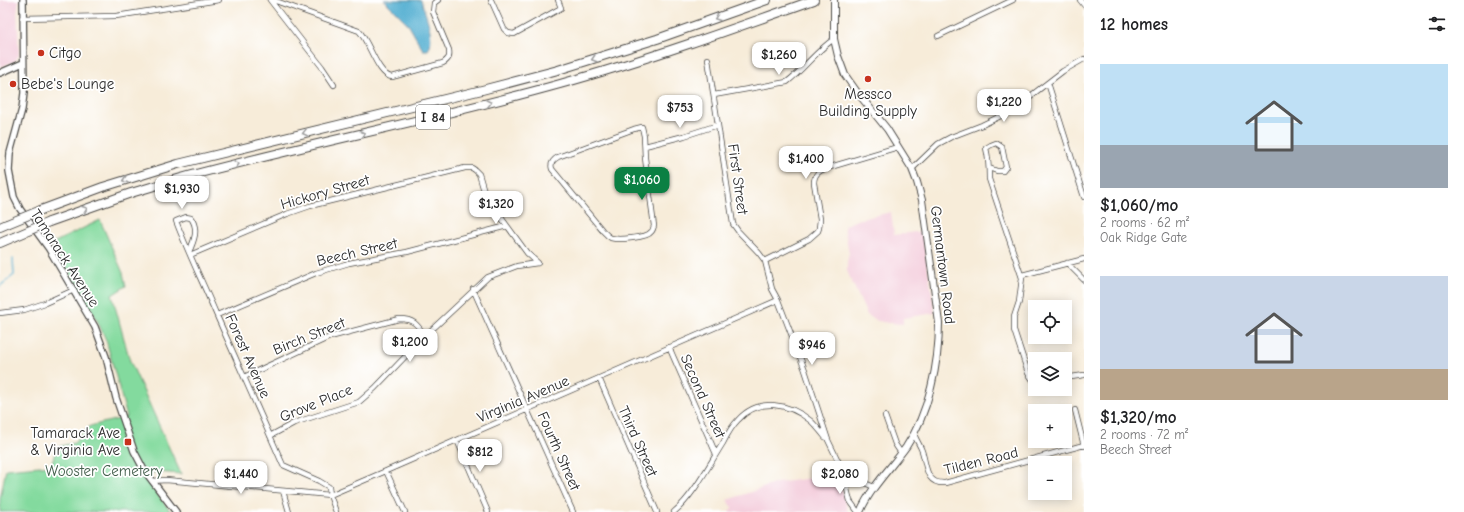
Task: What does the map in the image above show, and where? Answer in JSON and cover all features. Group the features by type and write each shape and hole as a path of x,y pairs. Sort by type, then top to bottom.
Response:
{"highway":[{"name":"I 84","path":"4,226 97,189 178,164 475,92 558,70 657,39 767,0"},
{"name":"I 84","path":"0,243 49,222 131,193 181,178 486,104 568,82 687,45 814,0"}],"main road":[{"name":"Germantown Road","path":"834,0 834,39 845,75 887,129 912,169 918,182 922,200 939,323 939,341 932,384 922,416 914,434 866,498 859,512"}],"street":[{"name":"Tamarack Avenue","path":"23,0 24,97 10,154 10,184 20,209 49,249 74,290 100,338 129,438 140,465 176,512"},
{"path":"22,18 116,16 219,0"},
{"path":"270,0 322,66 334,85"},
{"path":"273,0 359,31 364,36 382,71 388,76 392,77 443,64 449,60 449,50 433,12 434,3 438,0"},
{"path":"491,0 504,29 508,33 514,34 561,8 558,0"},
{"path":"938,36 1013,0"},
{"path":"1080,0 1084,5"},
{"path":"714,95 787,82 796,75 824,45 834,39"},
{"name":"First Street","path":"708,59 733,224 765,261 772,289 778,300 805,370 828,440 842,469 850,501 859,512"},
{"path":"912,169 938,144 951,137 982,125 1011,110 1063,71 1084,59"},
{"path":"0,73 23,63"},
{"path":"1048,83 1084,197"},
{"path":"645,146 718,125"},
{"path":"642,127 645,146 645,158 654,226 651,233 646,235 625,239 612,238 602,230 552,169 551,164 553,160 558,157 642,127"},
{"path":"989,168 997,171 1003,171 1006,167 1002,147 996,144 986,148 990,162 989,168 989,179 1022,275 1019,302 1014,317 1014,330 1028,373"},
{"path":"765,261 809,239 818,231 820,219 814,183 814,178 817,173 827,168 898,147"},
{"name":"Hickory Street","path":"189,254 310,206 465,168 472,168 479,174 484,191 507,226"},
{"name":"Forest Avenue","path":"189,254 196,224 191,218 186,217 176,221 189,254 283,465 329,487 336,512"},
{"name":"Grove Place","path":"270,436 300,421 359,402 488,276 517,266 538,263 527,253 507,226"},
{"name":"Beech Street","path":"217,315 316,273 349,263 407,252 507,226"},
{"path":"1022,275 1084,259"},
{"path":"1067,263 1084,280"},
{"path":"0,312 24,310 45,303 74,290"},
{"name":"Fourth Street","path":"473,290 573,512"},
{"name":"Virginia Avenue","path":"152,481 166,480 330,495 386,472 778,300"},
{"name":"Birch Street","path":"244,377 330,337 399,318 409,319 416,323 425,336"},
{"name":"Second Street","path":"669,347 716,454"},
{"path":"1072,377 1084,375"},
{"name":"Third Street","path":"599,378 657,512"},
{"path":"674,512 687,499 738,420 755,408 765,404 785,406 812,422 828,440"},
{"path":"1075,410 1084,446"},
{"path":"885,416 895,444 901,453"},
{"name":"Tilden Road","path":"914,434 922,451 928,473 931,479 937,484 1084,446"},
{"path":"457,440 488,512"},
{"path":"842,469 851,477 874,488"},
{"path":"386,472 404,512"},
{"path":"282,491 289,512"}],"shaded area":[{"path":"0,0 19,0 17,12 19,55 15,61 0,67"},
{"path":"891,212 894,235 922,231 935,313 903,318 903,324 878,321 867,315 847,271 849,253 844,226 857,220"},
{"path":"838,474 848,512 727,512 733,508 727,500 777,483"}],"green space":[{"name":"Wooster Cemetery","path":"100,220 123,273 126,286 112,295 130,361 181,474 156,472 144,476 171,512 0,512 0,499 6,469 51,465 57,447 74,443 90,426 127,417 106,340 96,318 51,244"}],"water":[{"path":"384,0 421,0 431,39 428,50 423,50 408,24"}],"waterway":[{"path":"0,286 14,275 13,259"}],"place":[{"name":"Citgo","path":"41,53"},
{"name":"Messco Building Supply","path":"868,79"},
{"name":"Bebe's Lounge","path":"13,84"},
{"name":"Tamarack Ave & Virginia Ave","path":"128,442"}]}
